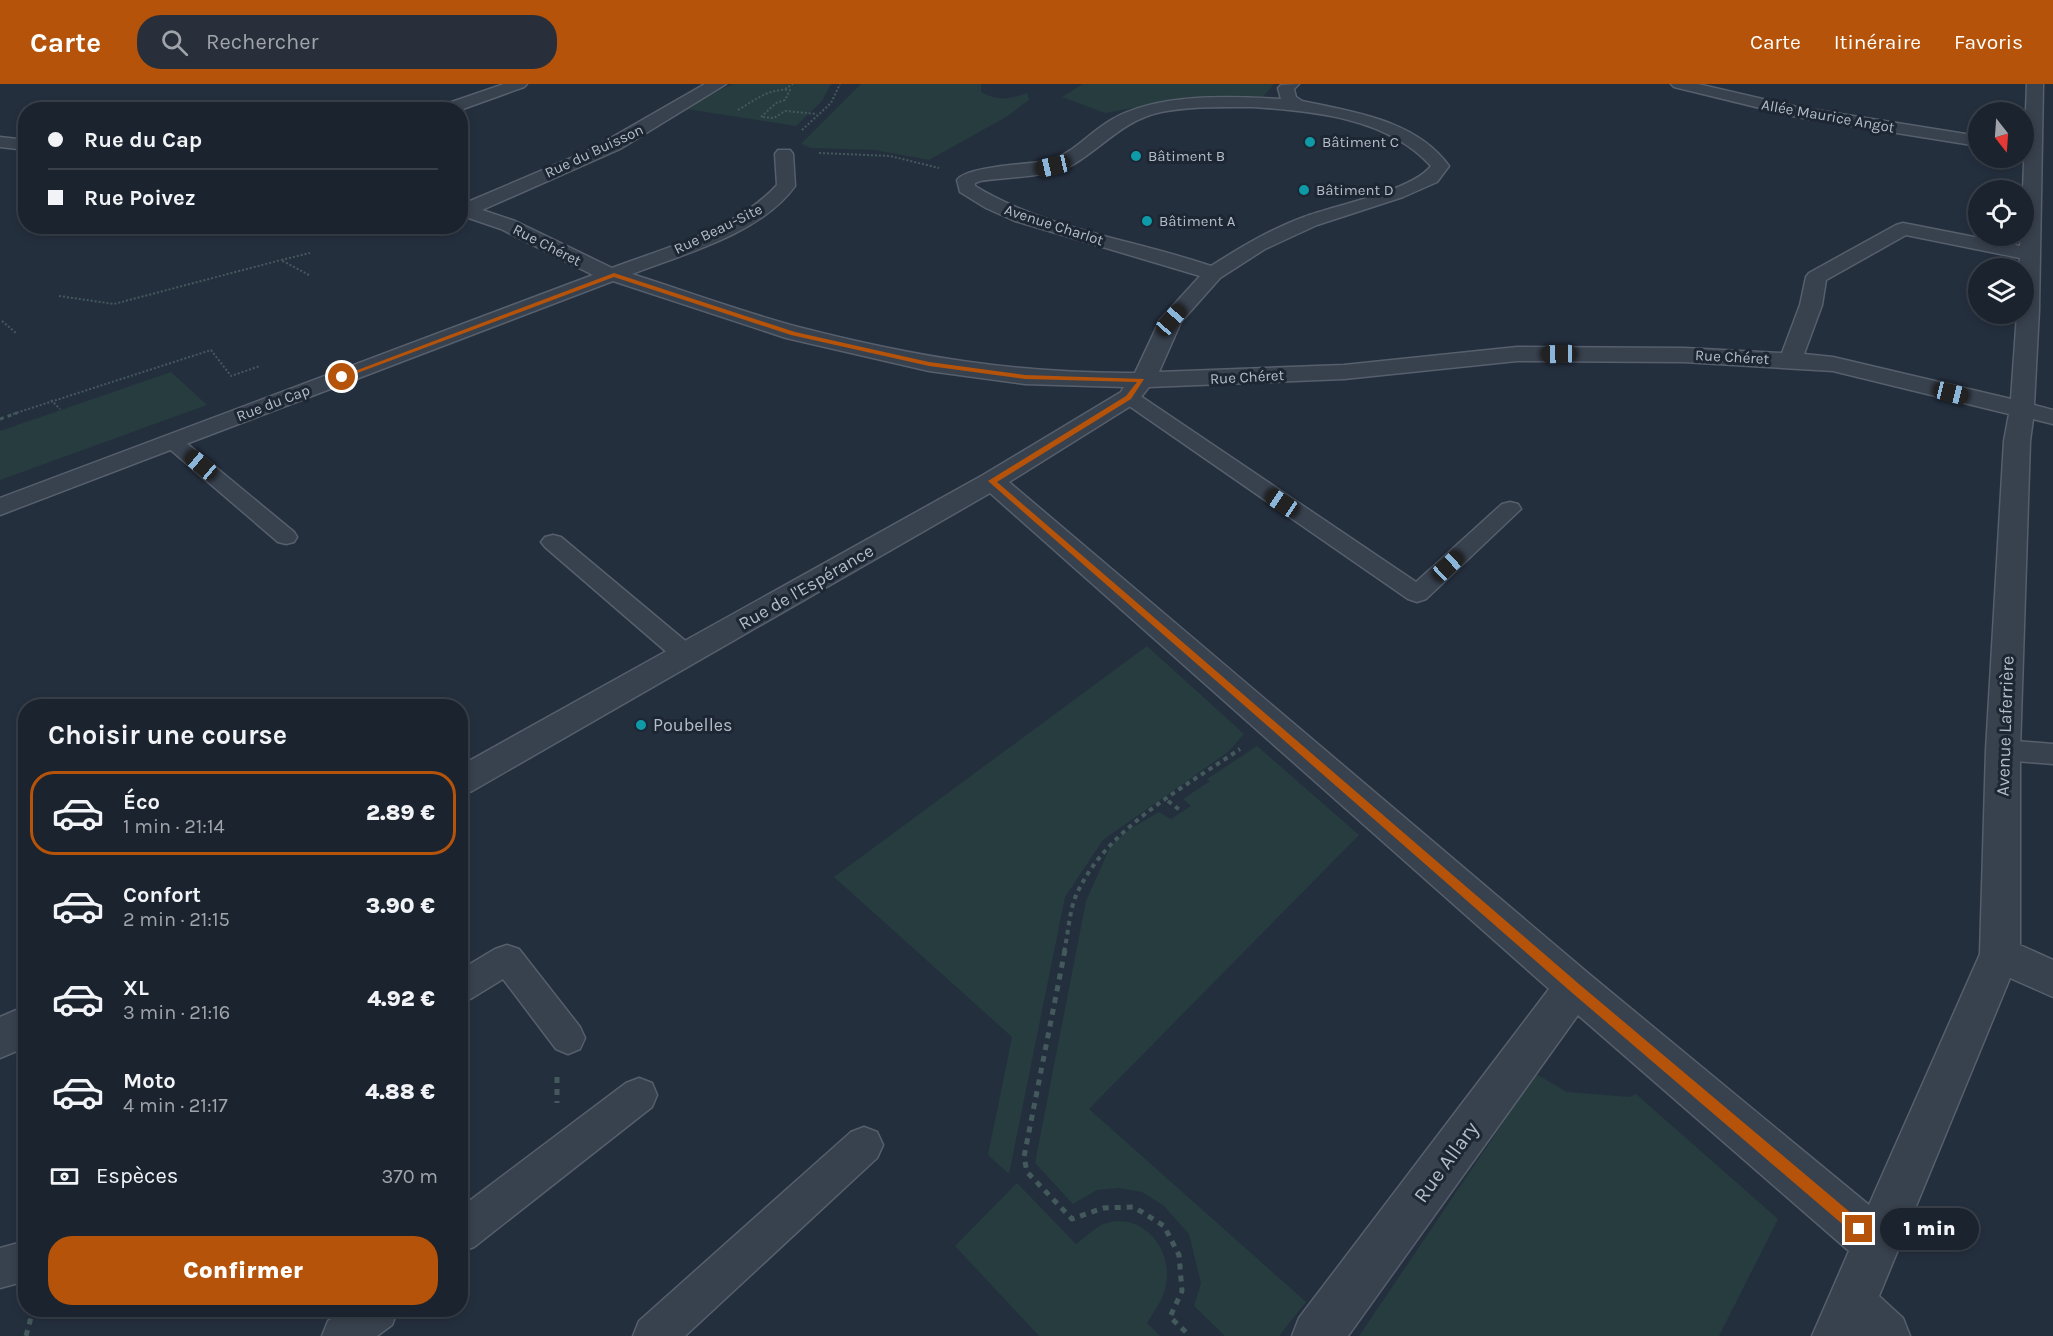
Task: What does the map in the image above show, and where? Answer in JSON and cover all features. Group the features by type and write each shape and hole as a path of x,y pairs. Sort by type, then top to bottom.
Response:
{"street":[{"path":"466,102 519,84"},
{"name":"Rue du Buisson","path":"468,207 611,147 648,126 692,95 718,84"},
{"path":"1291,84 1286,88 1289,99 1297,105"},
{"name":"Allée Maurice Angot","path":"1679,84 1797,112 1968,139"},
{"name":"Avenue Laferrière","path":"1858,1325 1878,1244 2000,954 2003,750 2017,441 2037,413 2030,254 2035,84"},
{"path":"969,178 1053,166 1067,161 1117,123 1157,108 1200,103 1253,102 1297,105 1390,130 1412,141 1433,156 1440,166 1431,178 1396,193 1310,221 1258,245 1213,274 1171,320 1150,369 1135,389"},
{"path":"0,142 18,144"},
{"name":"Rue Beau-Site","path":"614,275 711,237 760,211 777,198 786,186 784,154"},
{"name":"Avenue Charlot","path":"969,178 966,184 971,191 995,206 1039,224 1185,263 1213,274"},
{"name":"Rue Chéret","path":"468,211 508,225 596,269 794,333 929,364 1025,377 1135,389 1344,372 1517,354 1622,353 1793,360 1833,364 2037,413"},
{"path":"1793,360 1793,350 1811,304 1816,277 1903,230 2030,254"},
{"name":"Rue du Cap","path":"0,507 401,349 614,275"},
{"name":"Rue de l'Espérance","path":"468,778 992,481 1135,389"},
{"path":"992,481 1575,987 1878,1244"},
{"path":"2000,954 2053,979"},
{"name":"Rue Allary","path":"1317,1336 1575,987"},
{"path":"0,1039 18,1029"}],"lane":[{"path":"1135,389 1417,594 1510,509"},
{"path":"172,441 286,537"},
{"path":"553,543 686,656"},
{"path":"2003,750 2053,754"},
{"path":"468,983 507,959 568,1038"},
{"path":"468,1227 639,1095"},
{"path":"654,1336 864,1145"},
{"path":"0,1268 18,1264"},
{"path":"343,1336 368,1317"}],"path":[{"path":"737,110 767,92 784,89 793,84"},
{"path":"802,129 832,103 840,93 840,84"},
{"path":"784,89 790,90 785,100 776,103 761,117 774,118 785,111 818,114"},
{"path":"815,153 890,156 969,178"},
{"path":"114,304 209,277 310,253"},
{"path":"281,260 309,275"},
{"path":"209,277 213,281"},
{"path":"59,296 114,304 119,307"},
{"path":"2,321 16,333"},
{"path":"0,419 51,400 211,350 231,376 260,366"},
{"path":"51,400 60,409"},
{"path":"1190,1336 1170,1317 1182,1291 1179,1255 1164,1226 1134,1208 1103,1208 1072,1219 1027,1172 1024,1157 1075,898 1105,848 1129,826 1244,747"},
{"path":"1168,801 1181,811"},
{"path":"26,1336 31,1317"}],"green space":[{"path":"733,84 831,84 822,101 796,126 686,109 706,96"},
{"path":"861,84 981,84 981,92 993,97 1009,98 1027,93 1029,100 1006,117 929,160 875,150 811,148 801,144"},
{"path":"1083,84 1274,84 1263,97 1171,101 1105,113 1062,97"},
{"path":"171,372 207,405 0,480 0,431"},
{"path":"1147,646 1244,734 1228,752 1103,840 1065,897 1009,1174 988,1155 1012,1037 834,877"},
{"path":"1257,746 1359,835 1089,1109 1306,1302 1279,1336 1225,1336 1194,1306 1201,1283 1189,1234 1163,1205 1142,1192 1119,1188 1097,1190 1073,1204 1035,1163 1086,901 1111,845 1130,829 1159,812 1171,819 1191,806 1183,799 1210,781 1207,779"},
{"path":"1536,1074 1567,1092 1630,1097 1636,1094 1778,1219 1719,1336 1359,1336"},
{"path":"1017,1183 1076,1244 1103,1224 1121,1221 1144,1229 1153,1238 1165,1260 1167,1272 1163,1295 1147,1323 1160,1336 1039,1336 955,1246"}],"place":[{"name":"Bâtiment C","path":"1310,142"},
{"name":"Bâtiment B","path":"1136,156"},
{"name":"Bâtiment D","path":"1304,190"},
{"name":"Bâtiment A","path":"1147,221"},
{"name":"Poubelles","path":"641,725"}],"route":[{"path":"342,377 614,275 794,333 929,364 1025,377 1142,380 1129,397 992,481 1575,987 1859,1229"}]}
